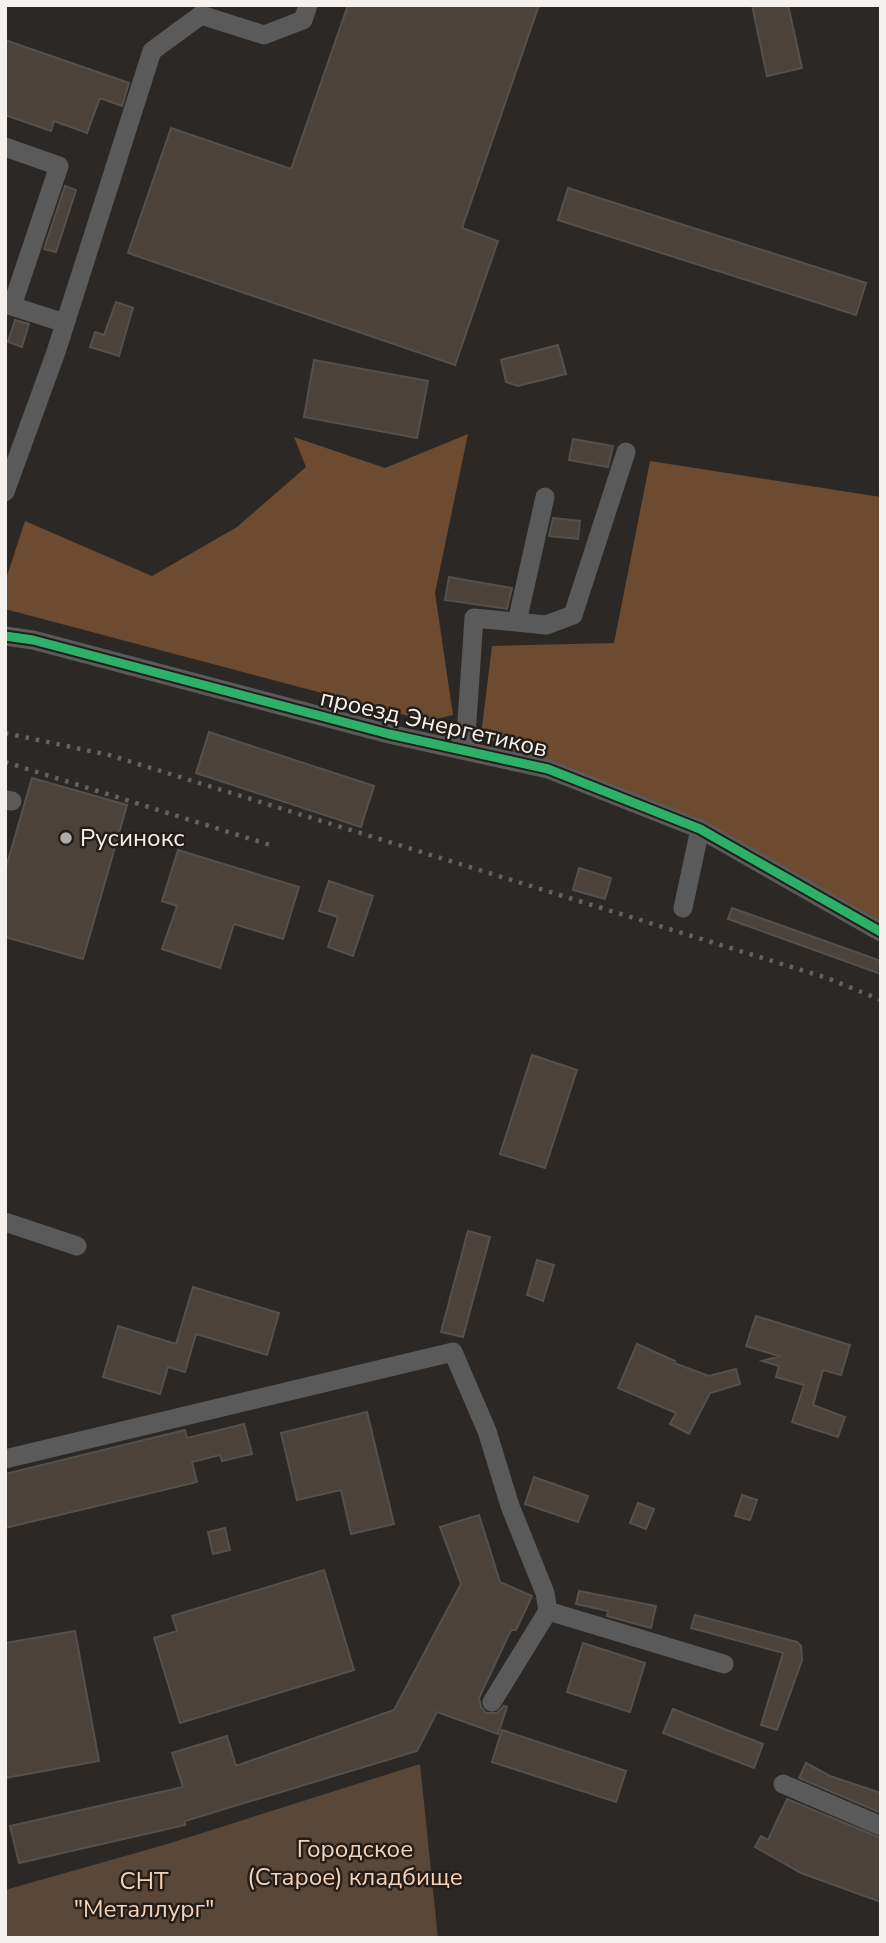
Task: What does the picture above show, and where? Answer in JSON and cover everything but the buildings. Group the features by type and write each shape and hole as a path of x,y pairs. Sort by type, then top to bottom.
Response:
{"street":[{"path":"5,492 65,323 152,51 201,15 264,35 303,20 308,5"},
{"path":"5,147 58,166 9,305 65,323"},
{"path":"465,750 474,618 546,625 573,615 626,452"},
{"path":"517,622 545,497"},
{"name":"проезд Энергетиков","path":"5,636 33,640 376,730 548,769 700,829 881,932"},
{"path":"683,908 700,829"},
{"path":"5,1222 76,1246"},
{"path":"5,1459 453,1352 486,1431 510,1506 545,1593 548,1611 492,1702"},
{"path":"548,1611 724,1664"},
{"path":"783,1784 881,1826"}],"green space":[{"name":"Городское (Старое) кладбище","path":"420,1764 438,1938 5,1938 5,1890 164,1845"}],"shaded area":[{"path":"468,434 435,593 453,715 428,721 5,609 5,582 25,521 152,576 237,527 306,467 294,437 385,468"},
{"path":"650,461 881,497 881,932 700,829 548,769 481,735 492,646 614,643"}],"railway":[{"path":"5,733 109,755 827,978 881,1000"},
{"path":"5,762 270,845"}],"cycle path":[{"path":"5,636 33,640 389,734 548,769 700,829 881,932"}],"place":[{"name":"Русинокс","path":"66,838"}],"park label":[{"name":"СНТ \"Металлург\"","path":"144,1895"}]}
